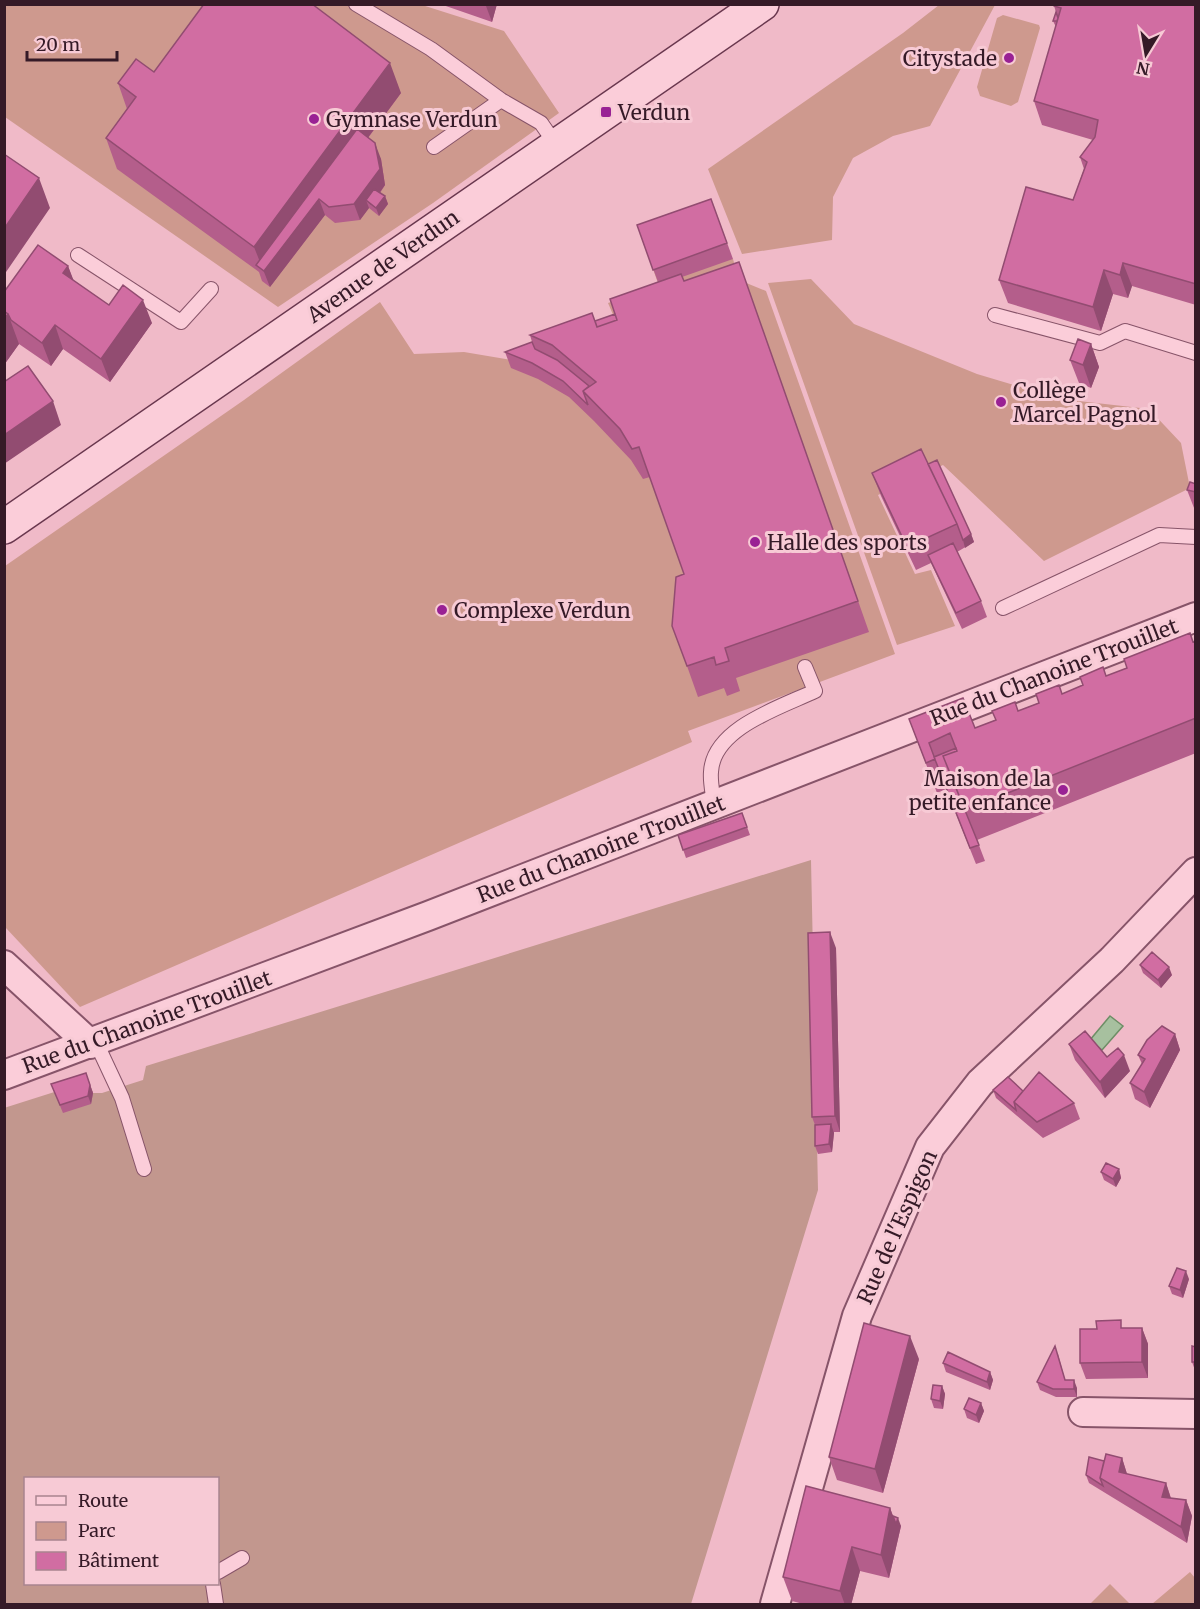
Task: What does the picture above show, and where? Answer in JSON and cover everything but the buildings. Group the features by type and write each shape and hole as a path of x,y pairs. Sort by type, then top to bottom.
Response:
{"main road":[{"name":"Avenue de Verdun","path":"4,527 762,4"}],"street":[{"name":"Rue du Chanoine Trouillet","path":"4,1075 428,916 1196,617"},
{"name":"Rue de l'Espigon","path":"775,1605 857,1316 930,1147 980,1083 1112,960 1196,872"},
{"path":"4,965 90,1044"},
{"path":"1083,1412 1196,1414"}],"lane":[{"path":"356,4 431,50 501,100 541,123 557,146"},
{"path":"434,147 501,100"},
{"path":"78,255 181,322 211,289"},
{"path":"995,315 1100,343 1125,331 1196,353"},
{"path":"1003,608 1160,535 1196,537"},
{"path":"714,804 711,771 717,749 740,727 815,691 805,667"},
{"path":"90,1044 101,1053 122,1098 144,1169"},
{"path":"219,1571 242,1558"},
{"path":"213,1585 216,1605"}],"green space":[{"path":"5,4 422,5 504,31 559,113 433,203 278,307 5,117"},
{"path":"939,5 995,5 930,126 893,136 853,158 833,197 832,240 742,254 708,169 903,33"},
{"name":"Citystade","path":"1003,15 1039,25 1040,28 1018,102 1011,106 980,96 977,87 997,18"},
{"name":"Complexe Verdun","path":"643,241 733,259 739,280 766,291 895,654 688,731 692,742 80,1007 5,927 5,566 244,400 380,302 414,354 464,352 511,360 617,324 608,303 659,286"},
{"path":"811,279 854,324 977,374 1061,399 1149,409 1181,443 1190,488 1044,561 943,465 878,495 915,574 931,570 955,626 897,645 768,283"},
{"path":"1190,1572 1195,1578 1195,1604 1152,1604"},
{"path":"1110,1584 1130,1604 1090,1604"}],"shaded area":[{"path":"811,860 818,1190 691,1604 5,1604 4,1108 89,1081 93,1093 102,1093 143,1080 146,1066"},
{"path":"1110,1016 1123,1026 1102,1050 1090,1040"}],"place":[{"name":"Citystade","path":"1009,58"},
{"name":"Verdun","path":"606,112"},
{"name":"Gymnase Verdun","path":"314,119"},
{"name":"Collège Marcel Pagnol","path":"1001,402"},
{"name":"Halle des sports","path":"755,542"},
{"name":"Complexe Verdun","path":"442,610"},
{"name":"Maison de la petite enfance","path":"1063,790"}]}
